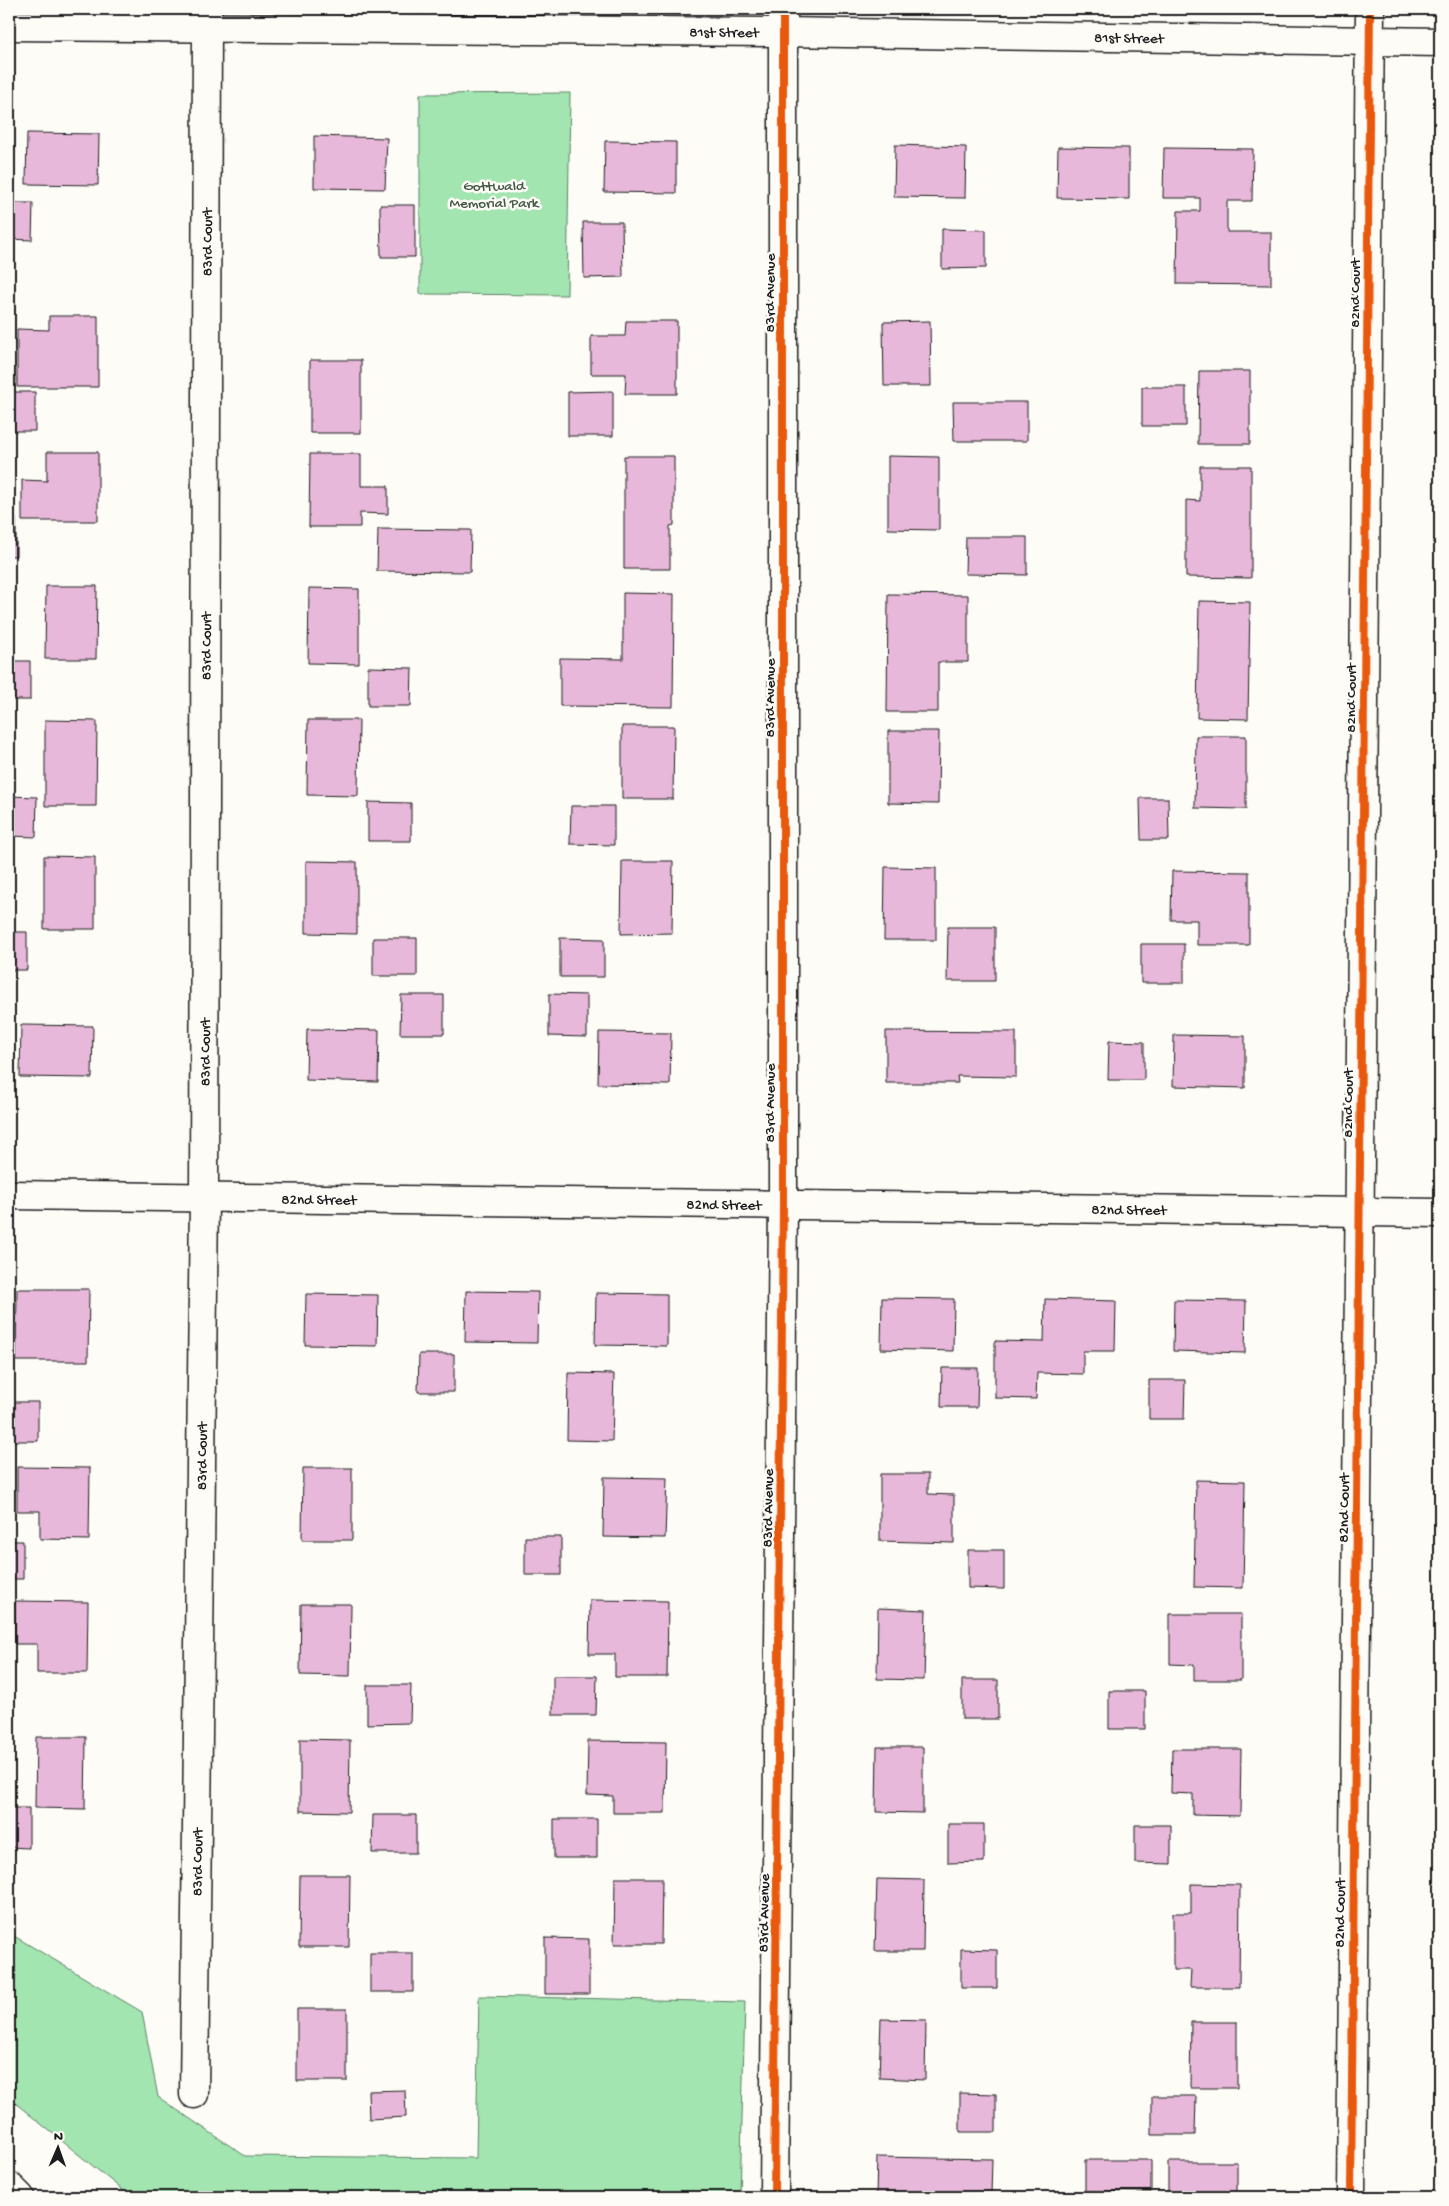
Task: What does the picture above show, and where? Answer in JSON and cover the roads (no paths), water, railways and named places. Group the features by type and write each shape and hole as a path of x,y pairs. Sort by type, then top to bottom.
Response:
{"street":[{"name":"82nd Court","path":"1351,2197 1370,9"},
{"name":"81st Street","path":"9,26 207,18 782,20 1369,43 1440,42"},
{"name":"83rd Court","path":"194,2094 204,1198 207,18"},
{"name":"83rd Avenue","path":"774,2197 783,1205 782,20"},
{"name":"82nd Street","path":"9,1195 1440,1212"},
{"path":"9,2186 20,2197"}],"park label":[{"name":"Gottwald Memorial Park","path":"494,194"}]}
